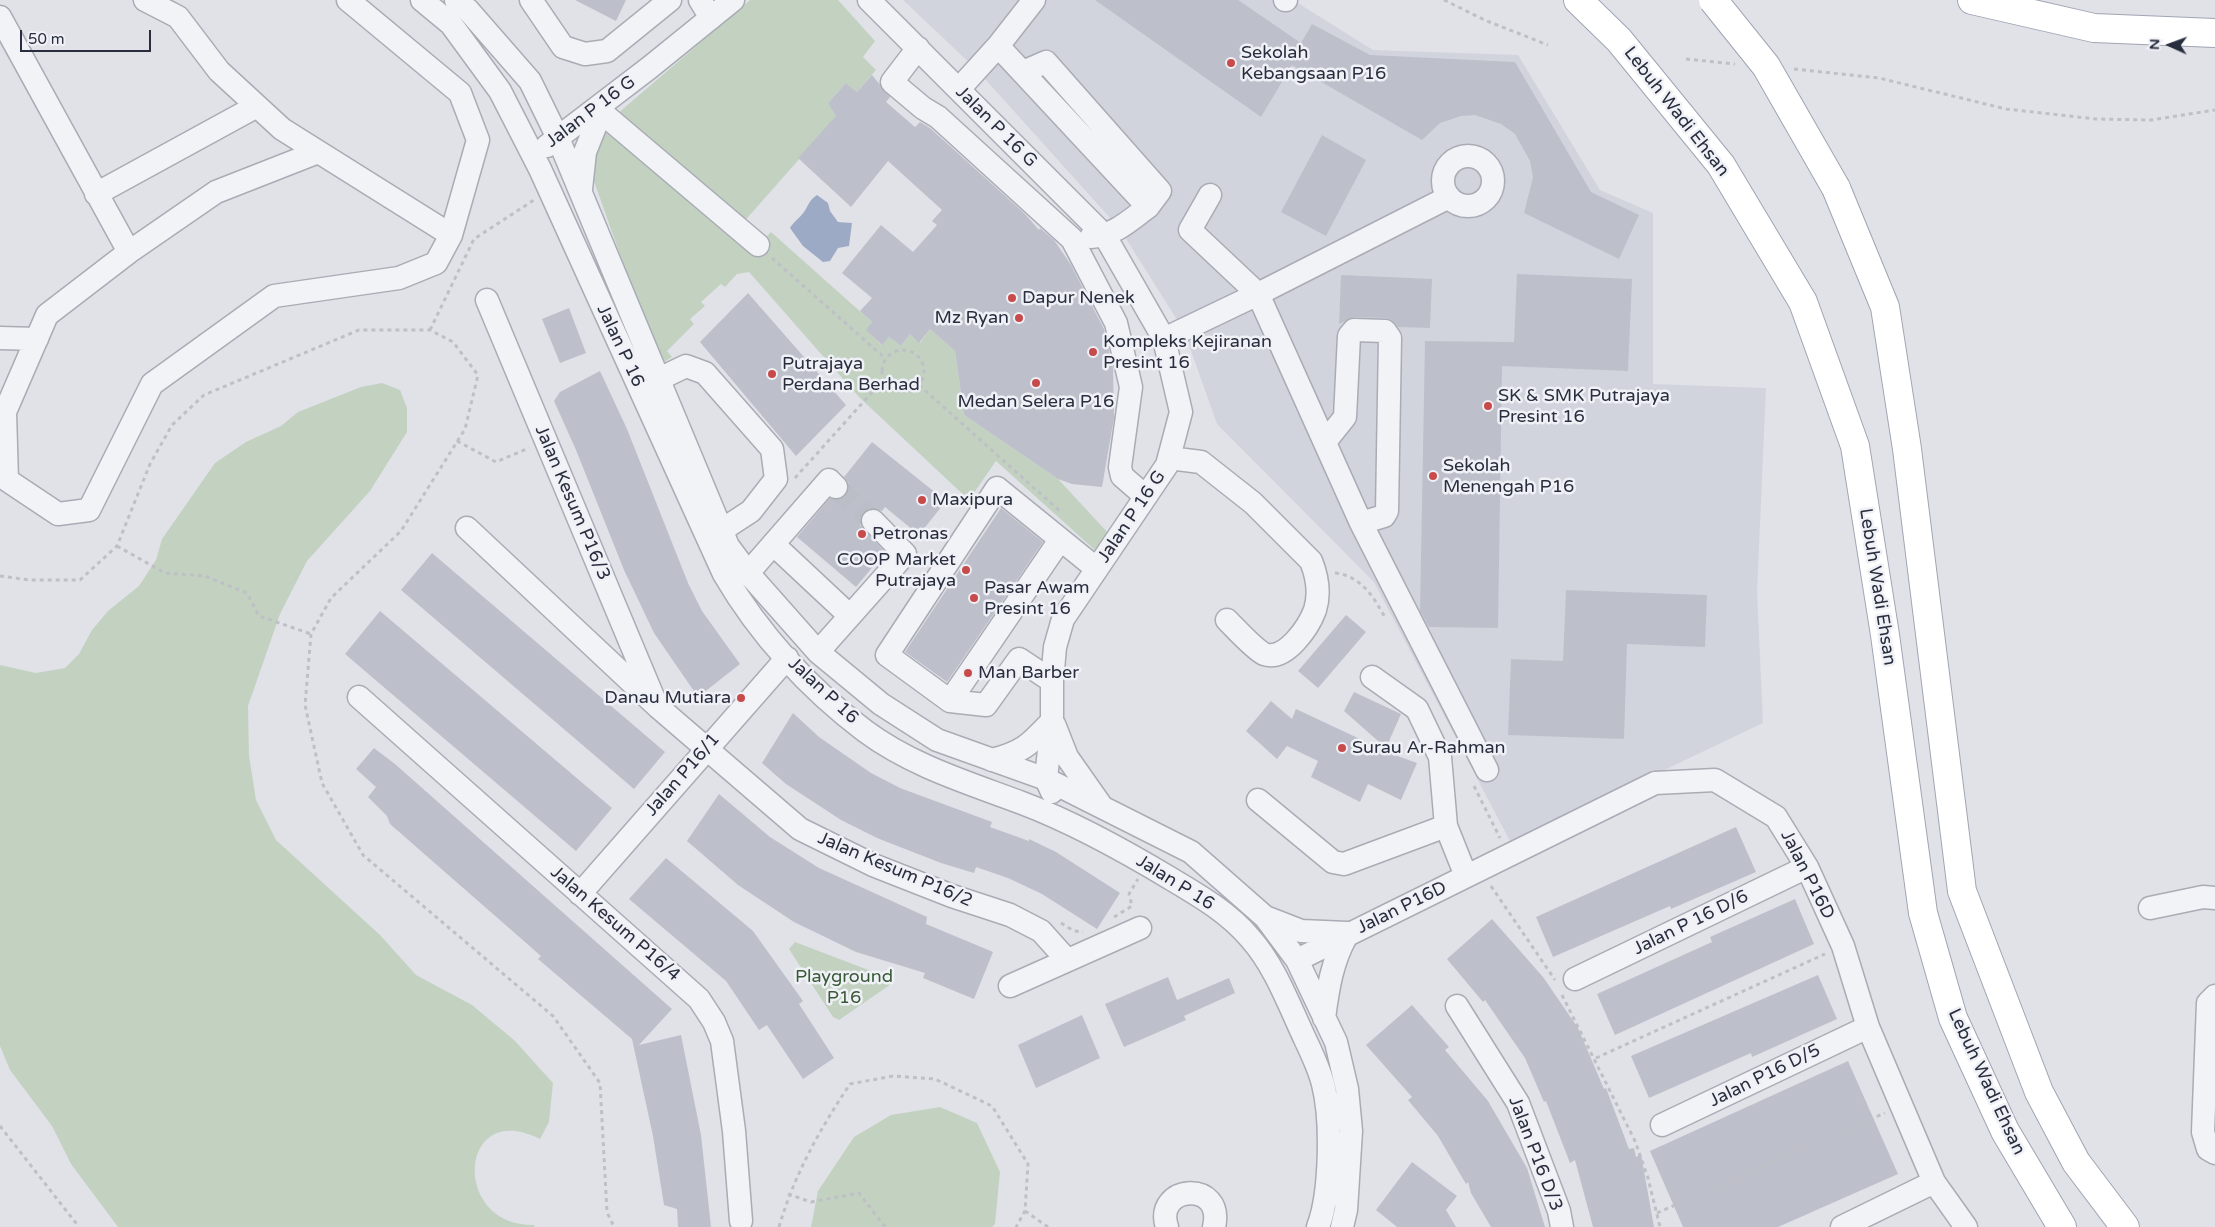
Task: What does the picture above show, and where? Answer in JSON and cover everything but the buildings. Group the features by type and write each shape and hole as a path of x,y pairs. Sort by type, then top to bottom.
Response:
{"main road":[{"name":"Lebuh Wadi Ehsan","path":"1578,0 1619,40 1721,164 1803,302 1855,446 1885,635 1923,912 1953,1018 2005,1131 2054,1217 2062,1227"},
{"path":"1713,0 1766,66 1836,188 1885,307 1907,450 1962,892 2039,1092 2076,1162 2125,1227"},
{"path":"1972,0 2094,28 2215,33"}],"street":[{"path":"145,0 178,17 219,71 282,129 451,235"},
{"path":"318,152 216,192 129,252 47,315 6,412 7,480 58,514 89,510 152,384 274,296 399,278 436,263 451,235 478,140 460,93 348,0"},
{"name":"Jalan P 16","path":"422,0 451,24 500,91 537,163 724,574 741,603 766,636 816,687 866,731 922,765 1045,812 1143,862 1210,903 1250,938 1276,976 1324,1086 1328,1123 1324,1212 1318,1227"},
{"name":"Jalan P 16","path":"456,0 530,81 561,144 728,546 748,573 818,652 881,704 937,740 1046,779 1191,852 1266,917 1297,960 1336,1042 1347,1090 1351,1131 1346,1210 1342,1227"},
{"path":"531,0 563,47 585,54 607,51 670,0"},
{"name":"Jalan P 16 G","path":"537,163 633,94 649,68 705,9 733,0"},
{"name":"Jalan P 16 G","path":"869,0 1104,236 1164,339 1181,412 1167,465 1063,619 1055,647 1052,681 1052,721 1046,779"},
{"path":"959,89 998,46 1034,0"},
{"path":"0,17 129,252"},
{"path":"998,46 1023,72 1046,62 1160,192 1148,207 1120,229 1104,236 1072,239"},
{"path":"918,48 892,82 923,108 938,117 1072,239 1116,323 1131,388 1120,467 1122,476 1145,496"},
{"path":"534,90 554,106 577,114 598,118 758,245"},
{"path":"96,194 257,106"},
{"path":"581,193 585,152 598,118"},
{"path":"1210,195 1190,230 1258,294 1361,524 1487,770"},
{"path":"1164,339 1258,294 1449,197"},
{"name":"Jalan Kesum P16/3","path":"487,300 658,707"},
{"path":"1324,442 1345,417 1349,336 1354,330 1385,331 1390,338 1387,511 1384,516 1361,524"},
{"path":"0,338 37,339"},
{"path":"659,378 686,366 705,373 772,449 776,479 751,511 722,530"},
{"path":"1169,458 1201,462 1253,503 1311,561 1316,572 1318,591 1315,609 1301,636 1283,652 1272,655 1263,653 1227,620"},
{"path":"748,573 829,480 836,487"},
{"path":"1052,681 1019,658 986,705 950,701 888,654 996,488 1097,569"},
{"path":"818,652 906,554 873,521"},
{"name":"Jalan Kesum P16/3","path":"467,528 705,749"},
{"path":"950,701 1060,540"},
{"path":"773,544 850,616"},
{"name":"Jalan P16/1","path":"580,894 705,749 787,658"},
{"path":"1372,677 1417,708 1440,757 1446,826 1472,873"},
{"name":"Jalan Kesum P16/4","path":"359,697 699,999 714,1022 723,1050 741,1221"},
{"path":"992,760 1011,755 1027,747 1052,721 1067,757 1103,807"},
{"name":"Jalan Kesum P16/2","path":"705,749 800,829 873,865 952,896 1010,915 1041,931 1067,960"},
{"path":"922,765 1021,785 1046,779 1050,789 1059,801 1143,862"},
{"name":"Jalan P16D","path":"1297,960 1655,783 1715,780 1776,817 1807,868 1843,946 1868,1027 1934,1182 1966,1227"},
{"path":"1258,800 1333,862 1344,864 1446,826"},
{"name":"Jalan P 16 D/6","path":"1575,979 1807,868"},
{"path":"2150,908 2203,897 2215,898"},
{"path":"1266,917 1301,932 1350,934 1333,967 1328,985 1324,1018"},
{"path":"1010,986 1140,928"},
{"path":"1250,938 1297,960 1290,980 1294,1015"},
{"path":"2215,996 2208,1003 2203,1132 2208,1149 2215,1153"},
{"name":"Jalan P16 D/3","path":"1457,1006 1518,1103 1559,1211 1562,1227"},
{"name":"Jalan P16 D/5","path":"1662,1125 1868,1027"},
{"path":"1842,1227 1934,1182"},
{"path":"1167,1227 1166,1213 1169,1205 1182,1194 1190,1192 1205,1198 1211,1203 1215,1219 1214,1227"}],"path":[{"path":"1444,0 1487,22 1548,45"},
{"path":"1686,59 1745,64"},
{"path":"1784,68 1879,78 2006,109 2096,120 2151,120 2215,110"},
{"path":"430,330 474,239 549,190"},
{"path":"758,245 886,359"},
{"path":"0,576 30,580 80,580 117,546 150,464 172,425 204,395 359,330 430,330 453,342 478,375 465,429 402,531 331,598 310,634 305,705 322,783 363,854 553,1016 600,1084 607,1212 614,1227"},
{"path":"903,350 916,355 923,366 922,379 913,390 899,392 887,385 884,379 882,372 886,359 890,354 903,350"},
{"path":"791,483 884,379"},
{"path":"919,385 1064,515"},
{"path":"457,441 496,462 546,441"},
{"path":"117,546 165,573 205,576 247,593 259,616 310,634"},
{"path":"1112,918 1132,906 1129,894 1143,862"},
{"path":"1472,873 1556,981 1596,1058 1635,1141 1648,1178 1660,1227"},
{"path":"1057,920 1074,931 1092,933"},
{"path":"1596,1058 1843,946"},
{"path":"779,1227 788,1194 825,1122 850,1084 893,1076 935,1079 992,1106 1028,1164 1025,1211 1016,1227"},
{"path":"1657,1213 1901,1106"},
{"path":"0,1126 79,1227"},
{"path":"788,1194 811,1202 859,1193 885,1227"},
{"path":"1025,1211 1048,1227"}],"shaded area":[{"name":"SK & SMK Putrajaya Presint 16","path":"903,0 1293,0 1373,50 1518,55 1600,190 1653,213 1653,384 1766,388 1757,592 1763,723 1511,843 1374,582 1217,424 1184,331 1120,229 976,69"}],"green space":[{"path":"750,0 838,0 875,41 863,57 876,70 857,92 846,83 828,103 839,114 741,225 610,120"},
{"path":"604,128 755,249 771,232 872,322 867,330 881,345 889,337 901,346 910,334 920,343 930,329 955,351 964,415 1058,479 1109,534 1096,551 996,461 969,500 859,397 749,272 737,274 725,287 721,284 701,302 705,306 690,319 694,324 667,351 672,357 664,362 657,359 590,170"},
{"path":"382,383 400,390 407,408 407,432 370,491 307,561 280,614 248,706 249,756 256,800 276,840 380,935 416,975 472,1005 514,1040 553,1083 549,1122 540,1139 513,1131 493,1135 480,1148 475,1167 478,1188 488,1206 507,1220 535,1225 534,1227 118,1227 71,1164 52,1126 10,1070 0,1046 0,665 36,673 65,668 79,654 92,630 108,611 139,586 156,560 162,539 215,463 246,442 281,426 298,412 361,387"},
{"name":"Playground P16","path":"795,942 892,979 894,982 839,1020 833,1017 789,949"},
{"path":"940,1107 977,1123 1000,1172 995,1224 992,1227 811,1227 818,1191 854,1137 891,1115"}],"water":[{"path":"817,195 828,203 830,211 838,222 852,223 849,246 838,248 830,261 823,262 803,246 790,228"}],"tunnel":[{"path":"836,487 873,521"}],"place":[{"name":"Sekolah Kebangsaan P16","path":"1231,63"},
{"name":"Dapur Nenek","path":"1012,298"},
{"name":"Mz Ryan","path":"1019,318"},
{"name":"Kompleks Kejiranan Presint 16","path":"1093,352"},
{"name":"Putrajaya Perdana Berhad","path":"772,374"},
{"name":"Medan Selera P16","path":"1036,383"},
{"name":"SK & SMK Putrajaya Presint 16","path":"1488,406"},
{"name":"Sekolah Menengah P16","path":"1433,476"},
{"name":"Maxipura","path":"922,500"},
{"name":"Petronas","path":"862,534"},
{"name":"COOP Market Putrajaya","path":"966,570"},
{"name":"Pasar Awam Presint 16","path":"974,598"},
{"name":"Man Barber","path":"968,673"},
{"name":"Danau Mutiara","path":"741,698"},
{"name":"Surau Ar-Rahman","path":"1342,748"}]}
